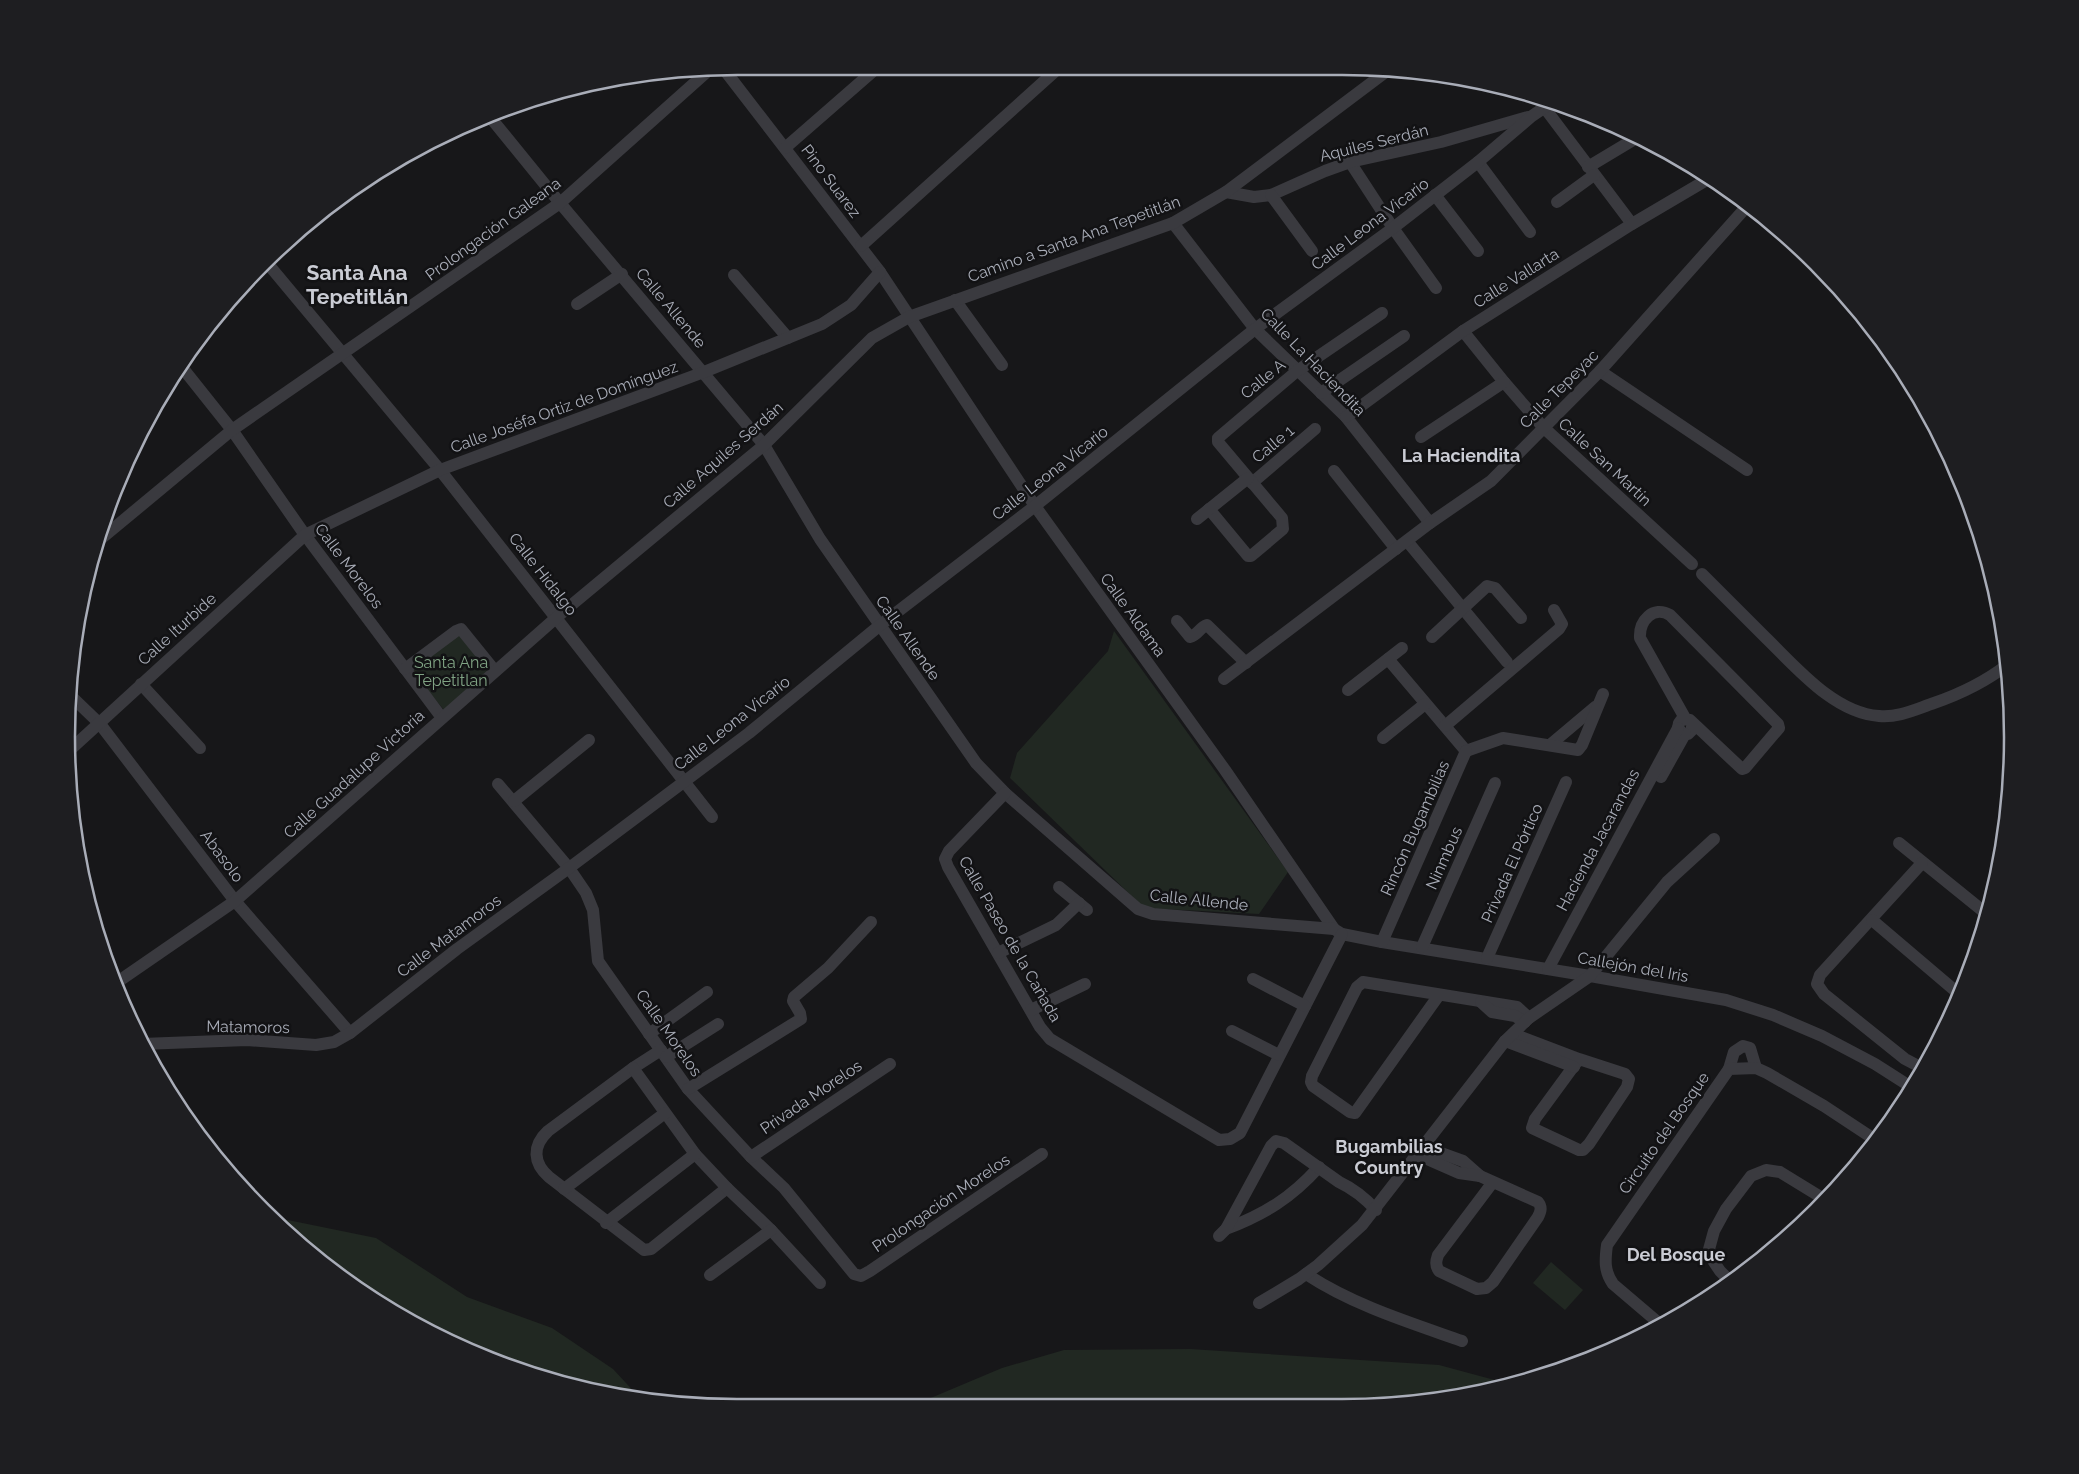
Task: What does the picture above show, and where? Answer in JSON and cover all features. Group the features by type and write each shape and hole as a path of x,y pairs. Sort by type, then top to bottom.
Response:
{"street":[{"name":"Pino Suarez","path":"729,75 861,246 908,317"},
{"path":"785,148 869,75"},
{"path":"861,246 1051,75"},
{"name":"Prolongación Galeana","path":"107,534 232,430 560,203 702,76"},
{"name":"Camino a Santa Ana Tepetitlán","path":"908,317 1173,223 1226,192 1380,76"},
{"name":"Calle Leona Vicario","path":"569,868 750,733 879,626 1036,506 1255,329 1393,228 1478,162 1544,107"},
{"path":"1549,108 1591,171 1632,224"},
{"name":"Aquiles Serdán","path":"1226,192 1254,197 1271,195 1350,162 1441,142 1532,116"},
{"name":"Calle Allende","path":"494,121 764,445 820,539 879,626 976,762 1005,793 1138,909 1144,912 1338,931"},
{"path":"1557,202 1591,171 1632,142"},
{"path":"1350,162 1393,228 1436,288"},
{"path":"1478,162 1530,232"},
{"name":"Calle Vallarta","path":"1346,417 1463,331 1632,224 1703,182"},
{"path":"1271,195 1312,251"},
{"path":"1435,195 1478,251"},
{"name":"Calle Tepeyac","path":"1224,679 1430,522 1490,481 1600,371 1743,211"},
{"name":"Calle La Haciendita","path":"1173,223 1255,329 1297,372 1346,417 1430,522"},
{"name":"Calle Hidalgo","path":"271,267 440,470 712,817"},
{"name":"Calle Joséfa Ortiz de Domínguez","path":"305,535 440,470 704,372 822,324 851,305 880,272"},
{"path":"577,304 622,274"},
{"path":"734,275 788,338"},
{"path":"955,300 1002,365"},
{"name":"Calle A","path":"1250,480 1217,440 1219,436 1297,372 1382,312"},
{"name":"Calle Aquiles Serdán","path":"557,617 764,445 872,338 908,317"},
{"name":"Calle Aldama","path":"908,317 1036,506 1338,931"},
{"name":"Calle San Martín","path":"1463,331 1543,427 1692,564"},
{"path":"1321,393 1404,336"},
{"path":"1600,371 1747,470"},
{"name":"Calle Morelos","path":"185,372 232,430 305,535 442,718"},
{"path":"1421,437 1504,382"},
{"name":"Calle 1","path":"1197,519 1315,429"},
{"path":"1334,471 1462,610 1507,662"},
{"path":"1209,509 1248,556 1251,556 1280,532 1284,526 1282,518 1250,480"},
{"name":"Calle Iturbide","path":"75,745 305,535"},
{"path":"1702,574 1815,686 1856,711 1872,715 1892,716 1960,693 1978,685 2000,670"},
{"path":"1432,637 1484,588 1489,586 1495,588 1521,618"},
{"path":"1445,726 1559,629 1562,624 1554,610"},
{"path":"1665,612 1670,615 1778,724 1779,728 1745,768 1742,769 1685,726 1640,638 1644,621 1654,613 1665,612"},
{"name":"Calle Guadalupe Victoria","path":"121,980 236,901 557,617"},
{"path":"1176,620 1190,637 1207,625 1246,663"},
{"path":"405,669 461,629 495,671"},
{"path":"1348,690 1402,648"},
{"path":"1388,659 1466,751"},
{"path":"141,684 200,748"},
{"name":"Rincón Bugambilias","path":"1382,942 1466,751 1503,738 1551,744 1578,750 1582,745 1603,694"},
{"name":"Abasolo","path":"76,701 100,724 236,901 350,1032"},
{"path":"1383,738 1425,704"},
{"path":"1551,744 1597,706"},
{"name":"Hacienda Jacarandas","path":"1551,969 1685,726"},
{"path":"514,801 589,740"},
{"name":"Privada El Pórtico","path":"1487,958 1566,782"},
{"name":"Ninmbus","path":"1422,947 1495,783"},
{"name":"Calle Morelos","path":"498,784 569,868 586,893 592,906 598,961 688,1089 751,1157 784,1188 851,1271 858,1276"},
{"name":"Calle Paseo de la Cañada","path":"1005,793 949,851 945,859 948,868 1040,1027 1050,1039 1219,1140 1230,1139 1240,1133 1305,1006 1338,931"},
{"path":"1259,1303 1306,1274 1338,1248 1374,1212 1509,1038 1527,1020 1590,976 1667,882 1714,838"},
{"path":"1899,843 1981,909"},
{"path":"1917,1065 1905,1059 1824,994 1817,984 1820,975 1872,920 1922,862"},
{"name":"Calle Matamoros","path":"350,1032 457,949 569,868"},
{"path":"998,953 1056,925 1083,907 1059,887"},
{"path":"1872,920 1954,990"},
{"path":"688,1089 801,1019 793,1001 794,997 828,968 871,922"},
{"name":"Callejón del Iris","path":"1338,931 1382,942 1422,947 1726,1000 1773,1015 1822,1036 1868,1060 1905,1083"},
{"path":"1253,979 1305,1006"},
{"path":"1439,995 1355,1112 1350,1112 1313,1086 1311,1082 1312,1076 1360,983 1366,981 1481,1002 1492,1012 1527,1020"},
{"path":"1031,1010 1086,984"},
{"path":"649,1034 707,992"},
{"path":"718,1024 633,1068 540,1138 536,1157 541,1171 638,1248 647,1250 728,1188"},
{"path":"1232,1031 1279,1054"},
{"name":"Matamoros","path":"151,1044 247,1040 325,1045 350,1032"},
{"path":"1509,1038 1576,1063 1625,1074 1629,1079 1627,1087 1583,1150 1579,1150 1532,1128 1535,1119 1576,1063"},
{"path":"1729,1069 1734,1052 1742,1046 1750,1048 1756,1068 1824,1106 1870,1136"},
{"name":"Privada Morelos","path":"751,1157 890,1064"},
{"path":"633,1068 695,1154 771,1230 820,1283"},
{"name":"Circuito del Bosque","path":"1655,1320 1613,1284 1604,1264 1607,1245 1729,1069 1756,1068"},
{"path":"564,1190 665,1113"},
{"path":"1318,1167 1302,1186 1280,1203 1223,1232 1274,1142 1284,1143 1318,1167 1339,1182 1363,1196 1374,1212"},
{"path":"1421,1151 1459,1173 1480,1176 1538,1202 1541,1209 1493,1282 1486,1288 1477,1289 1439,1271 1436,1266 1436,1260 1493,1182"},
{"path":"606,1223 695,1154"},
{"name":"Prolongación Morelos","path":"858,1276 870,1271 1042,1154"},
{"path":"1725,1276 1708,1253 1718,1224 1751,1176 1766,1170 1780,1172 1819,1196"},
{"path":"710,1275 771,1230"},
{"path":"1306,1274 1355,1302 1462,1341"}],"green space":[{"path":"1114,631 1288,872 1259,914 1144,908 1010,778 1017,753 1108,651"},
{"name":"Santa Ana Tepetitlan","path":"461,632 491,670 444,710 412,671"},
{"path":"284,1219 376,1238 467,1297 552,1328 613,1369 632,1390 566,1376 524,1364 444,1331 369,1287 334,1262"},
{"path":"1551,1262 1583,1290 1565,1310 1533,1283"},
{"path":"1190,1349 1439,1365 1495,1380 1428,1393 1385,1398 928,1399 1002,1368 1064,1350"}],"district":[{"name":"Santa Ana Tepetitlán","path":"357,284"},
{"name":"La Haciendita","path":"1461,455"},
{"name":"Bugambilias Country","path":"1389,1156"},
{"name":"Del Bosque","path":"1676,1254"}]}
